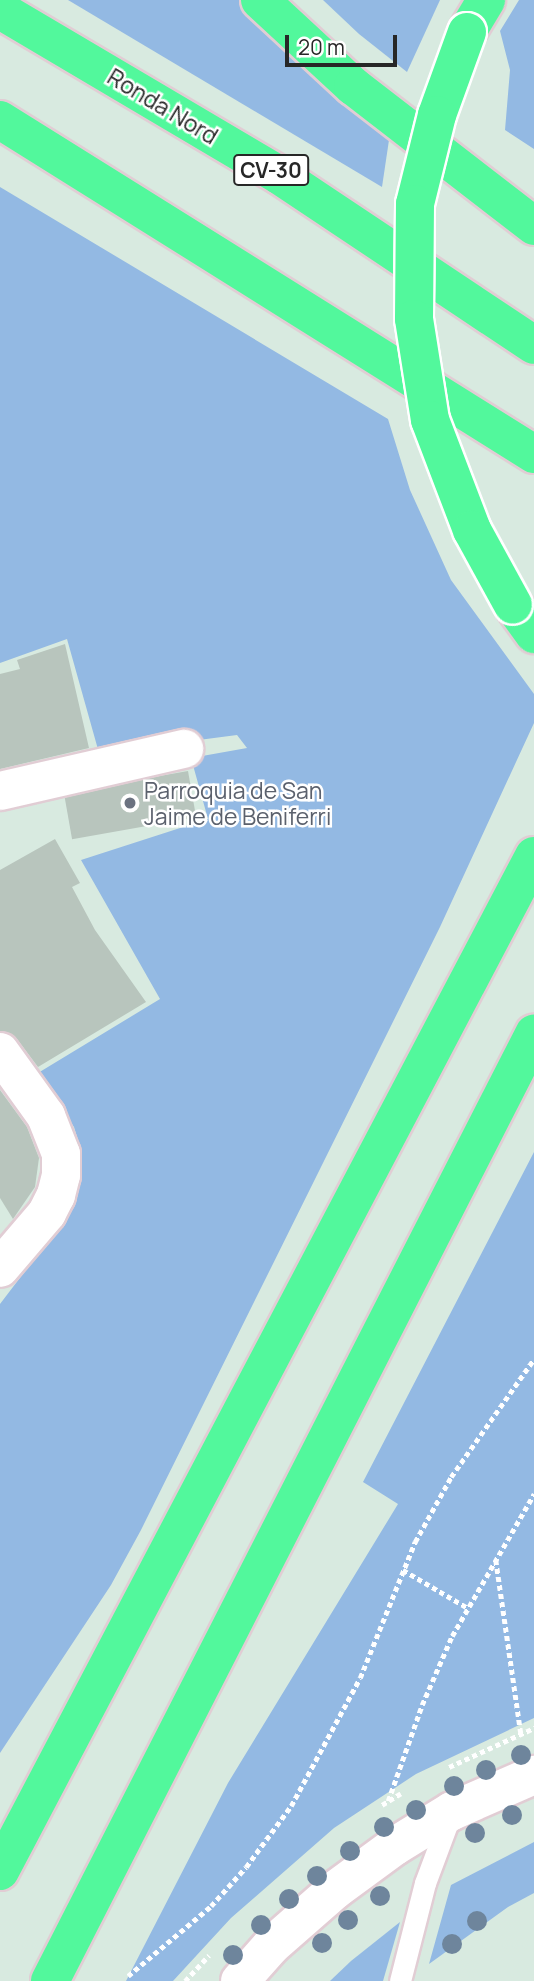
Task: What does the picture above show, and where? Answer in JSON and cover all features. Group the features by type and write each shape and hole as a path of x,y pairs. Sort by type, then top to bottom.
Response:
{"highway":[{"path":"260,0 353,86 534,226"},
{"path":"486,0 467,32 437,115 415,204 414,319 430,420 472,530 524,619"},
{"name":"Ronda Nord","path":"0,10 279,175 534,345"},
{"path":"0,120 534,454"},
{"path":"0,1871 534,856"},
{"path":"50,1981 534,1034"}],"street":[{"path":"0,791 184,749"},
{"path":"0,1052 46,1116 56,1137 61,1164 56,1195 47,1213 0,1268"},
{"path":"240,1981 271,1946 335,1890 395,1846 452,1811 534,1775"}],"lane":[{"path":"400,1981 425,1883 452,1811"}],"path":[{"path":"128,1976 211,1906 246,1867 291,1806 360,1678 403,1570 451,1477 534,1359"},
{"path":"387,1801 422,1705 468,1608 534,1494"},
{"path":"496,1559 521,1733"},
{"path":"403,1570 468,1608"}],"shaded area":[{"path":"68,0 240,0 389,140 382,187"},
{"path":"323,0 440,0 407,72 359,34"},
{"path":"519,0 534,0 534,149 505,130 510,70 500,31"},
{"path":"0,187 388,419 410,490 451,580 534,694 534,723 440,927 141,1530 111,1585 0,1753 0,1304 58,1228 80,1179 82,1153 74,1127 38,1073 160,999 81,860 208,819 191,758 247,748 237,735 99,753 67,639 0,663"},
{"path":"534,1152 534,1718 416,1774 334,1828 231,1918 173,1981 126,1981 228,1783 398,1504 363,1482"},
{"path":"534,1842 534,1893 508,1907 429,1964 451,1885"},
{"path":"400,1922 383,1981 330,1981 351,1961"}],"building":[{"path":"65,644 89,748 0,769 0,674 20,669 17,660"},
{"name":"Parroquia de San Jaime de Beniferri","path":"188,771 196,817 72,839 64,793"},
{"path":"55,839 80,883 72,887 95,930 146,1002 38,1067 17,1039 0,1031 0,870"},
{"path":"0,1090 27,1127 39,1158 35,1187 13,1219 0,1198"}],"place":[{"name":"Parroquia de San Jaime de Beniferri","path":"130,803"}]}
